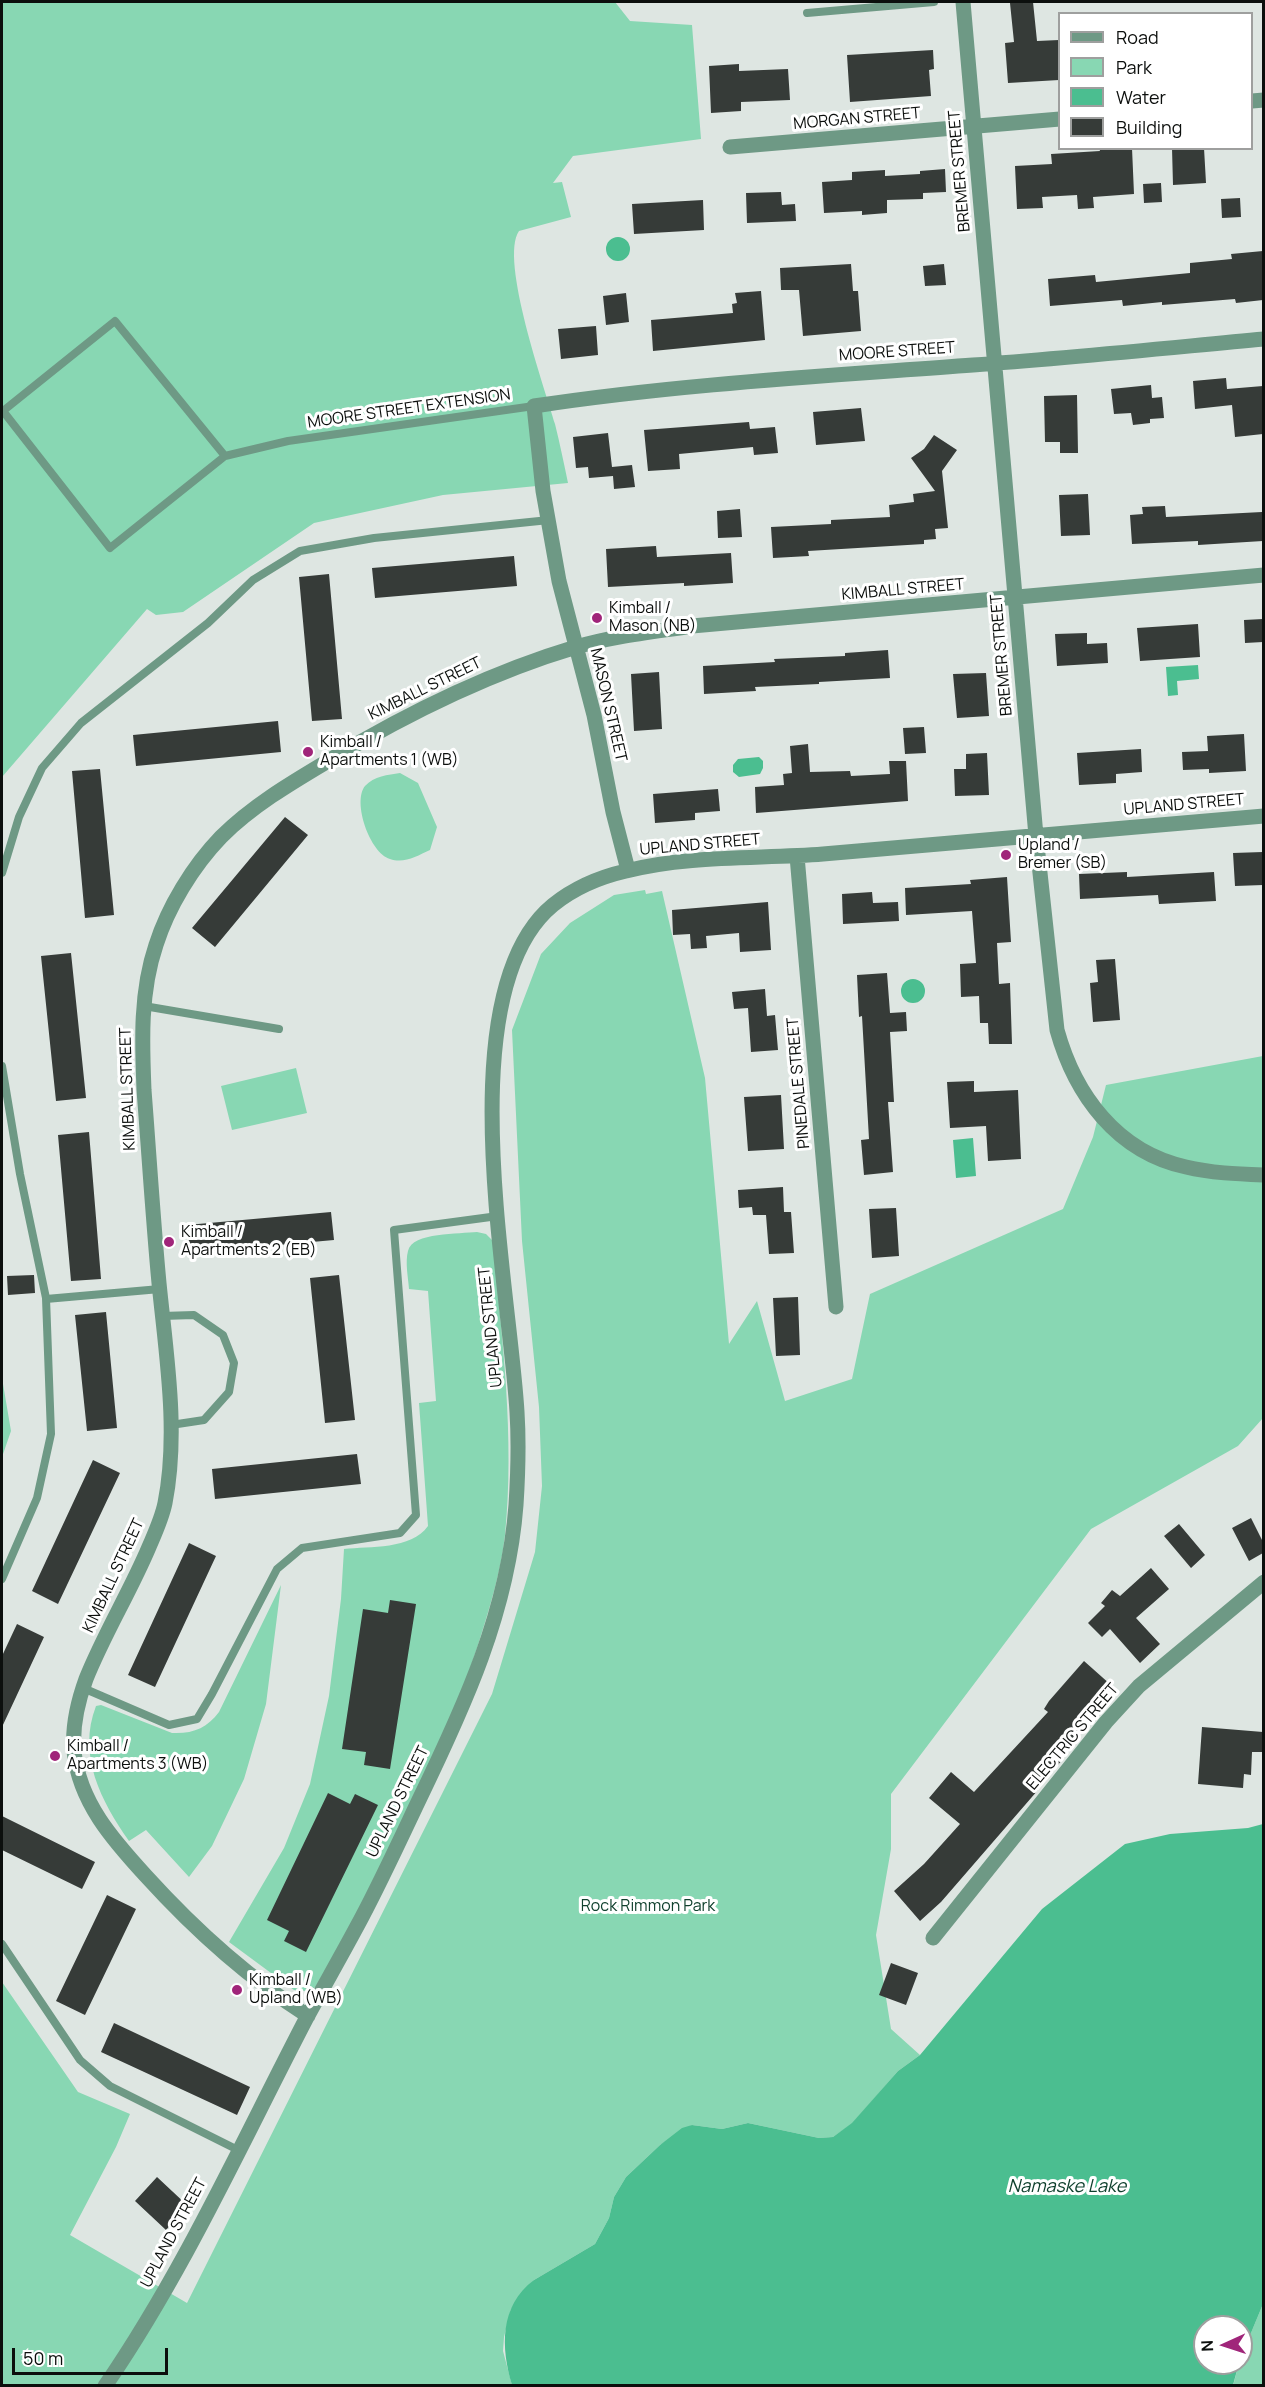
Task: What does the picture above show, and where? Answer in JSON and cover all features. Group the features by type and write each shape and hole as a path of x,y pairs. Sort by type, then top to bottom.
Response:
{"street":[{"name":"BREMER STREET","path":"963,2 1036,836 1058,1030 1064,1053 1085,1096 1100,1116 1139,1148 1183,1167 1263,1175"},
{"name":"MORGAN STREET","path":"730,147 1058,119"},
{"name":"MOORE STREET","path":"534,406 792,378 995,363 1263,339"},
{"name":"MASON STREET","path":"534,406 559,581 628,870"},
{"name":"KIMBALL STREET","path":"308,2016 236,1965 197,1930 113,1840 99,1820 79,1776 74,1751 75,1727 83,1688 159,1526 165,1502 171,1425 142,1041 144,1006 154,952 173,907 189,879 219,839 296,780 380,730 498,675 576,647 692,626 1263,575"},
{"name":"UPLAND STREET","path":"105,2385 134,2342 172,2277 308,2016 363,1916 457,1721 484,1653 509,1558 515,1510 518,1452 515,1392 498,1216 492,1096 494,1046 502,997 509,973 519,949 533,926 551,907 572,892 628,870 670,863 797,856 1263,816"},
{"name":"PINEDALE STREET","path":"797,856 836,1307"},
{"name":"ELECTRIC STREET","path":"933,1938 1126,1700 1139,1686 1263,1581"}],"lane":[{"path":"807,13 934,2"},
{"path":"115,321 225,456 110,548 3,411 115,321"},
{"name":"MOORE STREET EXTENSION","path":"225,456 288,441 534,406"},
{"path":"2,873 19,817 42,768 81,723 208,623 253,580 300,551 374,538 549,520"},
{"path":"144,1006 279,1029"},
{"path":"2,1066 20,1174 46,1299 51,1434 37,1498 2,1579"},
{"path":"83,1688 169,1725 197,1719 277,1569 302,1548 400,1533 406,1527 416,1515 394,1230 498,1216"},
{"path":"46,1299 160,1289"},
{"path":"162,1316 194,1315 223,1335 234,1363 229,1392 204,1420 171,1425"},
{"path":"2,1944 74,2051 88,2067 110,2086 238,2150"}],"green space":[{"path":"2,2 615,2 630,21 692,25 701,139 573,156 553,183 562,182 571,217 519,231 514,246 519,295 555,424 568,483 443,495 314,523 183,612 156,615 147,609 2,777"},
{"path":"400,773 418,783 437,827 430,850 400,861 383,855 376,847 365,826 361,803 365,786 381,776"},
{"name":"Rock Rimmon Park","path":"645,890 646,894 662,891 705,1078 729,1344 757,1301 785,1401 852,1379 870,1294 1063,1209 1093,1137 1106,1085 1263,1056 1263,1418 1238,1446 1091,1529 891,1794 891,1849 876,1935 891,2029 920,2055 898,2071 852,2124 833,2137 819,2138 748,2123 722,2129 692,2125 660,2145 626,2177 614,2197 609,2218 595,2244 534,2280 511,2309 503,2351 512,2385 2,2385 2,1982 78,2092 130,2114 116,2147 70,2235 187,2303 492,1694 535,1552 542,1486 539,1407 522,1241 512,1030 541,954 570,923 614,895"},
{"path":"296,1068 307,1113 232,1130 221,1086"},
{"path":"477,1232 486,1234 493,1241 506,1388 508,1498 498,1577 462,1689 445,1733 405,1819 319,1986 306,1991 294,1990 229,1942 284,1848 310,1784 329,1696 341,1599 344,1549 401,1543 421,1534 428,1526 419,1403 436,1401 428,1291 409,1289 408,1251 411,1245 427,1237"},
{"path":"2,1378 11,1431 2,1457"},
{"path":"281,1585 266,1704 244,1779 212,1846 189,1877 146,1830 129,1841 109,1810 101,1794 91,1760 89,1742 96,1706 101,1705 172,1733 193,1731 204,1726 219,1712"},
{"path":"1263,2304 1263,2385 1233,2386 1236,2375 1253,2375 1253,2328"}],"water":[{"path":"618,237 627,240 630,249 627,258 618,261 609,258 606,249 609,240"},
{"path":"1198,665 1199,679 1177,681 1178,695 1168,696 1166,667"},
{"path":"759,757 763,761 760,774 739,777 733,772 733,765 738,759"},
{"path":"913,979 921,983 925,991 921,999 913,1003 905,999 901,991 905,983"},
{"path":"973,1138 976,1176 956,1178 953,1140"},
{"name":"Namaske Lake","path":"1263,1824 1263,2304 1253,2328 1253,2315 1193,2315 1193,2375 1236,2375 1233,2385 512,2385 505,2342 506,2328 514,2302 534,2280 595,2244 609,2218 614,2197 626,2177 682,2128 692,2125 722,2129 748,2123 819,2138 833,2137 852,2123 898,2071 920,2055 1042,1909 1125,1844 1170,1834 1248,1828"}],"building":[{"path":"1033,2 1037,41 1058,40 1058,80 1008,83 1005,43 1014,42 1010,3"},
{"path":"933,50 934,69 929,70 931,96 850,102 847,55"},
{"path":"739,64 739,71 788,69 790,100 741,102 741,111 711,113 709,66"},
{"path":"1132,150 1134,194 1093,197 1094,208 1078,209 1077,195 1042,197 1043,208 1017,209 1015,166 1052,164 1051,154"},
{"path":"1172,150 1204,150 1206,183 1173,185"},
{"path":"945,169 946,192 923,193 923,199 887,200 887,213 862,215 862,211 824,213 822,182 852,180 852,172 885,170 885,176 920,174 920,171"},
{"path":"1161,183 1162,202 1144,203 1143,184"},
{"path":"781,192 782,205 795,204 796,221 747,223 746,193"},
{"path":"1240,198 1241,217 1222,218 1221,199"},
{"path":"703,200 704,230 634,234 632,204"},
{"path":"1263,251 1263,300 1236,303 1235,299 1162,305 1162,302 1123,306 1122,300 1050,306 1048,279 1095,275 1096,282 1190,273 1190,263 1232,259 1231,254"},
{"path":"851,264 853,291 858,291 861,331 803,336 799,290 781,290 780,268"},
{"path":"944,264 946,285 925,286 923,266"},
{"path":"761,291 765,340 653,351 651,320 733,313 732,304 737,303 735,293"},
{"path":"626,293 629,322 606,325 603,296"},
{"path":"596,326 598,355 561,359 558,329"},
{"path":"1226,378 1227,389 1263,386 1263,434 1235,437 1232,405 1195,409 1193,381"},
{"path":"1151,385 1152,398 1162,397 1164,418 1150,419 1150,423 1133,425 1131,413 1114,414 1111,389"},
{"path":"1077,395 1078,453 1060,453 1060,442 1045,442 1044,396"},
{"path":"861,408 865,441 816,445 813,412"},
{"path":"749,422 750,429 775,427 778,453 754,455 753,447 679,454 680,469 648,471 644,430"},
{"path":"608,433 612,467 632,465 635,487 614,489 613,476 589,478 588,467 576,468 573,437"},
{"path":"934,435 957,450 942,471 948,528 935,529 936,539 924,540 924,544 808,551 809,556 773,558 771,527 831,524 831,520 890,517 889,505 914,502 913,494 935,491 911,458 924,449"},
{"path":"1088,494 1090,535 1061,536 1059,495"},
{"path":"1165,506 1166,517 1262,512 1263,541 1198,545 1198,541 1132,544 1130,515 1143,514 1142,507"},
{"path":"740,509 742,537 718,538 717,511"},
{"path":"656,546 657,557 731,553 733,583 608,587 606,549"},
{"path":"514,556 517,586 375,598 372,568"},
{"path":"329,574 342,719 312,721 299,577"},
{"path":"1263,619 1263,642 1245,643 1244,620"},
{"path":"1198,624 1200,657 1140,661 1137,628"},
{"path":"1087,633 1087,644 1107,643 1108,663 1057,666 1055,634"},
{"path":"888,650 890,678 755,687 756,691 704,694 703,666 775,662 774,659 845,656 845,653"},
{"path":"659,672 662,729 634,731 631,674"},
{"path":"986,673 989,716 957,718 953,674"},
{"path":"278,721 281,752 136,766 133,735"},
{"path":"924,727 926,753 905,754 903,728"},
{"path":"1244,734 1246,771 1209,773 1209,769 1183,770 1182,752 1208,751 1207,736"},
{"path":"808,744 810,772 850,771 851,776 890,774 889,761 906,761 908,801 756,813 755,787 784,785 783,774 792,773 790,746"},
{"path":"1141,749 1142,772 1116,774 1116,783 1079,785 1077,753"},
{"path":"987,753 989,795 955,796 954,769 966,769 966,754"},
{"path":"100,769 114,915 85,918 72,771"},
{"path":"718,789 720,811 695,813 695,820 655,823 653,794"},
{"path":"285,817 308,835 215,947 192,928"},
{"path":"1263,852 1263,885 1235,886 1233,853"},
{"path":"1127,872 1127,877 1214,872 1216,901 1159,904 1158,895 1080,899 1079,874"},
{"path":"1007,877 1011,942 997,943 999,984 1010,983 1012,1044 989,1044 988,1023 980,1023 979,996 961,997 960,964 976,963 972,911 906,915 905,888 971,884 970,880"},
{"path":"872,892 873,903 898,902 899,921 843,924 842,894"},
{"path":"768,902 771,950 740,952 739,933 706,936 707,948 691,949 690,934 673,935 672,910"},
{"path":"71,953 86,1098 56,1101 41,956"},
{"path":"1115,959 1120,1020 1093,1022 1090,983 1098,982 1096,960"},
{"path":"887,973 890,1013 906,1012 907,1031 890,1032 894,1102 888,1102 893,1172 864,1175 861,1140 869,1139 862,1016 859,1017 857,975"},
{"path":"765,989 767,1016 775,1015 778,1050 751,1052 748,1008 734,1009 732,992"},
{"path":"974,1081 974,1092 1018,1090 1021,1159 988,1161 986,1126 950,1128 947,1082"},
{"path":"781,1095 784,1149 748,1151 744,1097"},
{"path":"89,1132 101,1279 71,1281 58,1135"},
{"path":"783,1187 784,1212 791,1212 794,1253 769,1254 766,1215 753,1215 752,1207 739,1208 738,1190"},
{"path":"896,1208 899,1256 872,1258 869,1209"},
{"path":"331,1212 334,1240 190,1253 187,1225"},
{"path":"34,1275 35,1293 8,1295 7,1276"},
{"path":"339,1275 355,1420 325,1423 310,1278"},
{"path":"798,1297 800,1355 776,1356 773,1298"},
{"path":"106,1312 117,1428 87,1431 75,1315"},
{"path":"357,1454 361,1484 215,1499 212,1469"},
{"path":"93,1460 120,1473 58,1604 32,1591"},
{"path":"1251,1518 1263,1542 1263,1553 1249,1561 1232,1528"},
{"path":"1179,1524 1205,1555 1191,1568 1164,1536"},
{"path":"189,1543 216,1556 155,1687 128,1675"},
{"path":"1151,1568 1169,1589 1136,1618 1160,1644 1140,1663 1110,1629 1102,1637 1088,1623 1105,1606 1101,1603 1112,1590 1120,1596"},
{"path":"390,1600 416,1604 390,1769 364,1765 366,1752 342,1749 363,1609 388,1613"},
{"path":"17,1624 44,1637 2,1727 2,1656"},
{"path":"1084,1661 1111,1685 1081,1719 1086,1723 1059,1754 1063,1759 1038,1790 941,1902 920,1921 894,1891 924,1864 960,1824 929,1798 951,1772 974,1792 1048,1712 1044,1709 1049,1701"},
{"path":"1202,1727 1263,1732 1263,1752 1252,1752 1251,1775 1244,1774 1243,1788 1198,1784"},
{"path":"328,1793 350,1804 355,1794 378,1805 306,1952 284,1941 289,1931 267,1920"},
{"path":"2,1816 95,1862 82,1889 2,1850"},
{"path":"107,1895 136,1909 85,2015 56,2001"},
{"path":"891,1963 918,1973 906,2005 879,1995"},
{"path":"114,2023 250,2087 237,2115 101,2052"},
{"path":"157,2177 188,2206 166,2230 135,2201"}],"place":[{"name":"Kimball / Mason (NB)","path":"597,618"},
{"name":"Kimball / Apartments 1 (WB)","path":"308,752"},
{"name":"Upland / Bremer (SB)","path":"1006,855"},
{"name":"Kimball / Apartments 2 (EB)","path":"169,1242"},
{"name":"Kimball / Apartments 3 (WB)","path":"55,1756"},
{"name":"Kimball / Upland (WB)","path":"237,1990"}]}
